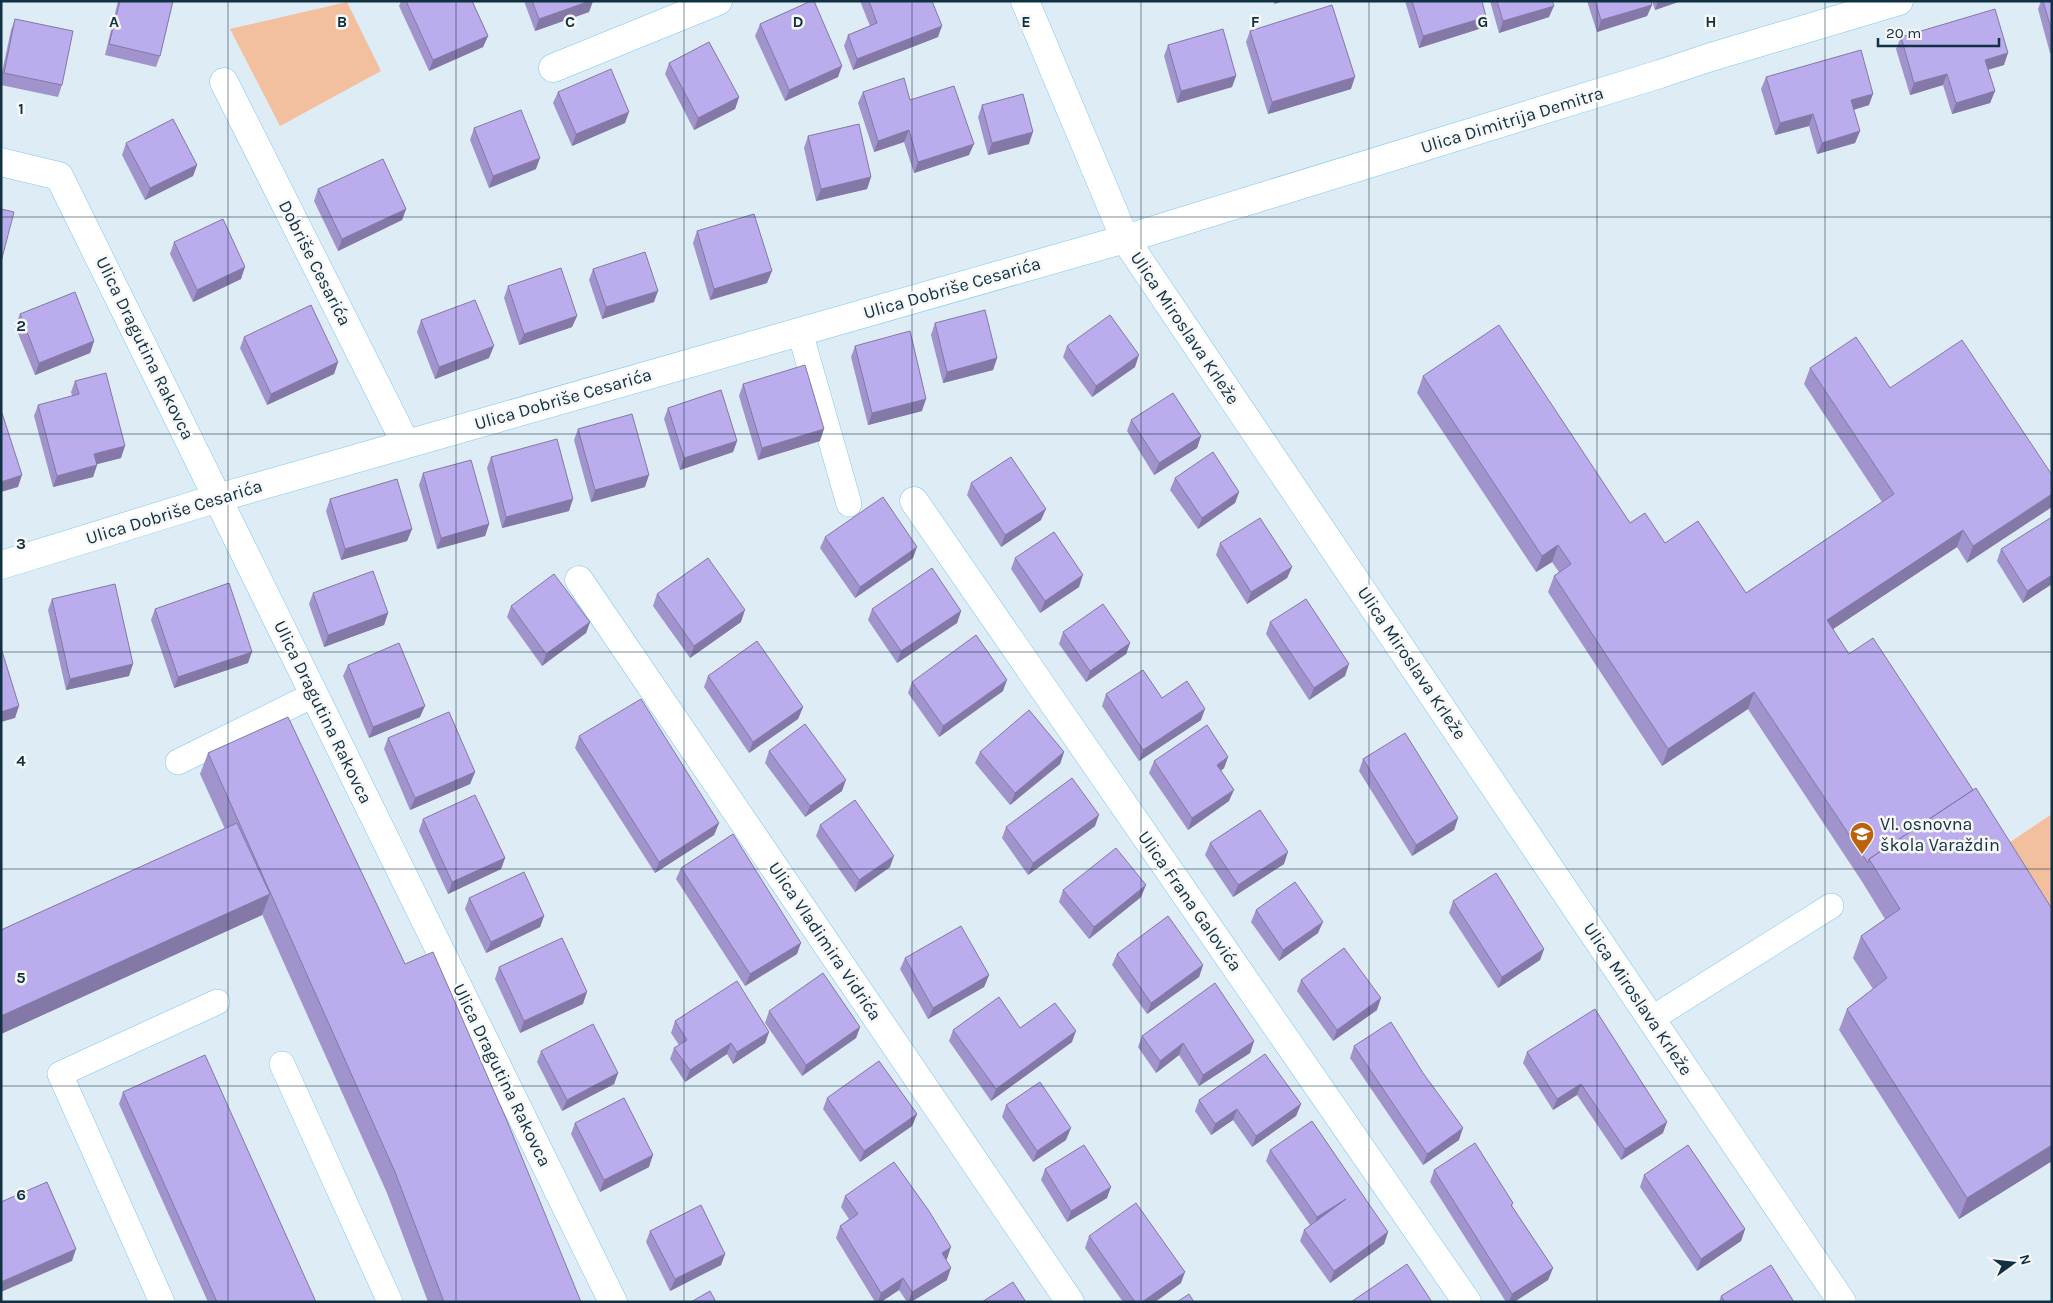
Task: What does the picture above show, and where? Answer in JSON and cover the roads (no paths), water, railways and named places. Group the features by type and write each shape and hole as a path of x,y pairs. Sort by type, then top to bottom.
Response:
{"street":[{"path":"553,68 718,1"},
{"name":"Ulica Miroslava Krleže","path":"1026,1 1125,239 1842,1302"},
{"name":"Ulica Dimitrija Demitra","path":"1125,239 1711,57 1899,1"},
{"name":"Dobriše Cesarića","path":"224,82 406,444"},
{"name":"Ulica Dragutina Rakovca","path":"1,162 59,176 613,1302"},
{"name":"Ulica Dobriše Cesarića","path":"1,565 218,498 1125,239"},
{"name":"Ulica Frana Galovića","path":"914,501 1467,1302"},
{"name":"Ulica Vladimira Vidrića","path":"579,580 1070,1302"}],"lane":[{"path":"800,332 849,504"},
{"path":"178,762 314,694"},
{"path":"1651,1019 1832,906"},
{"path":"162,1302 60,1074 218,1002"},
{"path":"282,1064 390,1302"}],"place":[{"name":"VI. osnovna škola Varaždin","path":"1862,855"}]}
